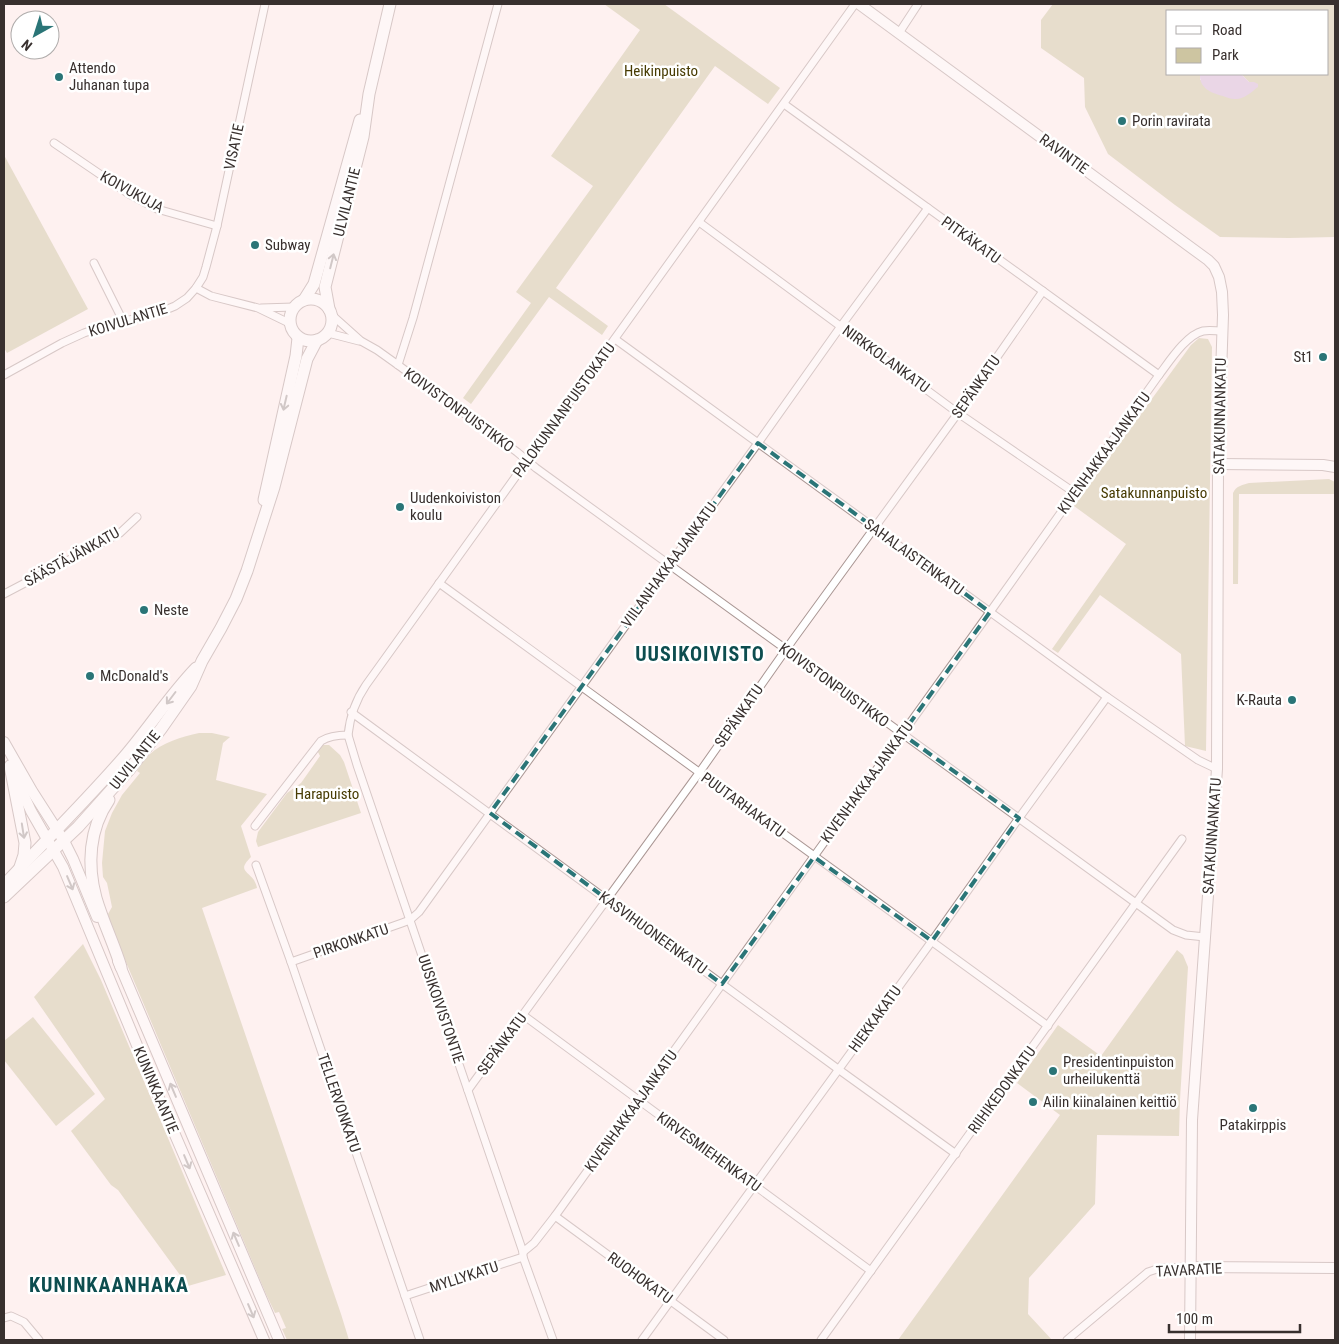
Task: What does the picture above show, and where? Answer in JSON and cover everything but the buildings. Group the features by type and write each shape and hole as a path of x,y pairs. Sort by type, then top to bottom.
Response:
{"main road":[{"name":"ULVILANTIE","path":"304,300 314,284 369,94 390,4"},
{"name":"RAVINTIE","path":"859,4 1208,260 1214,266 1221,282 1222,331"},
{"name":"ULVILANTIE","path":"330,312 325,287 363,136 369,94"},
{"path":"313,299 322,302 330,312 332,324 328,333 313,342 298,338 292,331 290,322 290,314 294,307 304,300 313,299"},
{"name":"SATAKUNNANKATU","path":"1190,1340 1192,1120 1216,769 1218,464 1222,331"},
{"name":"ULVILANTIE","path":"256,541 266,484 296,356 298,338"},
{"name":"ULVILANTIE","path":"4,897 78,827 129,770 191,686 202,661 236,599 248,571 274,487 307,359 317,340"},
{"path":"1218,464 1323,464 1335,461"},
{"path":"1323,464 1335,467"},
{"name":"ULVILANTIE","path":"4,885 124,757 184,680 202,661"},
{"name":"KUNINKAANTIE","path":"4,742 73,859 279,1340"},
{"name":"KUNINKAANTIE","path":"4,748 10,766 32,811 63,867 152,1082 264,1340"},
{"path":"10,766 25,843 24,855 19,869"},
{"path":"121,968 116,949 97,899 91,862 92,843 99,816 129,770"},
{"name":"TAVARATIE","path":"1190,1268 1335,1268"}],"street":[{"name":"VISATIE","path":"196,288 203,277 217,226 265,4"},
{"name":"KOIVISTONPUISTIKKO","path":"398,365 413,318 498,4"},
{"name":"PALOKUNNANPUISTOKATU","path":"348,735 351,712 358,696 855,4"},
{"path":"899,33 918,4"},
{"name":"PITKÄKATU","path":"784,104 1159,375"},
{"name":"KOIVUKUJA","path":"54,143 130,194 156,208 217,226"},
{"name":"VIILANHAKKAAJANKATU","path":"410,920 419,912 928,208"},
{"name":"NIRKKOLANKATU","path":"699,222 958,413 1074,493"},
{"path":"94,263 123,321"},
{"path":"196,288 211,296 258,308 290,322"},
{"name":"KOIVULANTIE","path":"4,375 62,343 84,334 104,326 158,313 175,306 187,298 196,288"},
{"name":"SEPÄNKATU","path":"468,1090 699,773 786,649 958,413 1043,291"},
{"path":"258,308 294,307"},
{"name":"KOIVISTONPUISTIKKO","path":"330,312 362,341 398,365 1136,904 1173,930 1186,935 1205,937"},
{"name":"KIVENHAKKAAJANKATU","path":"523,1254 555,1216 639,1100 1159,375 1182,346 1198,333 1222,331"},
{"name":"KOIVISTONPUISTIKKO","path":"328,333 362,341"},
{"name":"SAHALAISTENKATU","path":"615,339 1107,697 1198,760 1216,769"},
{"name":"SÄÄSTÄJÄNKATU","path":"4,594 120,533 137,517"},
{"name":"PUUTARHAKATU","path":"439,583 1048,1026"},
{"name":"HIEKKAKATU","path":"642,1340 1107,697"},
{"name":"KASVIHUONEENKATU","path":"351,712 956,1154"},
{"path":"255,826 321,741 333,736 348,735"},
{"name":"UUSIKOIVISTONTIE","path":"348,735 553,1340"},
{"name":"RIIHIKEDONKATU","path":"821,1340 1182,839"},
{"name":"TELLERVONKATU","path":"256,866 291,962 420,1340"},
{"name":"PIRKONKATU","path":"291,962 410,920"},
{"name":"KIRVESMIEHENKATU","path":"523,1015 872,1271"},
{"name":"RUOHOKATU","path":"555,1216 724,1340"},
{"name":"MYLLYKATU","path":"405,1296 523,1254"},
{"name":"TAVARATIE","path":"1067,1340 1148,1272 1160,1268 1190,1268"},
{"path":"4,1318 11,1316 24,1322 35,1339"}],"highlighted area":[{"path":"758,443 990,612 902,734 1019,818 932,941 814,857 722,984 490,813"}],"green space":[{"name":"Heikinpuisto","path":"604,4 664,4 780,88 768,104 715,66 556,288 608,326 602,335 549,297 471,404 463,398 531,303 516,292 593,186 551,156 640,30"},
{"path":"1053,4 1335,4 1335,237 1220,237 1108,154 1085,107 1084,78 1041,48 1041,20"},
{"path":"4,155 88,309 7,353 4,348"},
{"name":"Satakunnanpuisto","path":"1199,338 1208,339 1212,347 1206,751 1185,746 1181,654 1100,595 1058,653 1052,649 1126,544 1074,506 1191,345"},
{"path":"1329,479 1335,482 1335,494 1239,494 1238,584 1233,584 1233,493 1236,489 1249,483"},
{"path":"199,733 212,733 230,737 223,743 216,780 267,794 241,826 251,857 244,867 254,880 257,888 202,908 349,1340 287,1340 282,1329 286,1328 279,1312 275,1313 266,1294 112,929 108,914 112,907 107,883 103,877 102,863 105,831 112,813 122,795 140,773 137,771 143,762 154,750 179,738"},
{"name":"Harapuisto","path":"323,745 329,745 340,755 344,762 361,813 258,847 256,841 258,832 287,793 301,783 320,756 317,750"},
{"path":"83,944 101,980 226,1275 188,1286 118,1190 111,1185 71,1131 105,1099 34,997"},
{"path":"1177,950 1183,955 1188,967 1179,1136 1097,1135 1095,1204 1029,1278 1028,1314 1052,1340 898,1340 1060,1115 1017,1083 1058,1025 1101,1056"},
{"path":"33,1017 95,1094 56,1126 4,1060 4,1041"}],"shaded area":[{"path":"1200,75 1242,75 1249,82 1258,84 1258,87 1244,97 1231,99 1207,89 1200,79"}],"place":[{"name":"Attendo Juhanan tupa","path":"59,77"},
{"name":"Porin ravirata","path":"1122,121"},
{"name":"Subway","path":"255,245"},
{"name":"St1","path":"1323,357"},
{"name":"Uudenkoiviston koulu","path":"400,507"},
{"name":"Neste","path":"144,610"},
{"name":"McDonald's","path":"90,676"},
{"name":"K-Rauta","path":"1292,700"},
{"name":"Presidentinpuiston urheilukenttä","path":"1053,1071"},
{"name":"Ailin kiinalainen keittiö","path":"1033,1102"},
{"name":"Patakirppis","path":"1253,1108"}],"district":[{"name":"UUSIKOIVISTO","path":"700,654"},
{"name":"KUNINKAANHAKA","path":"109,1285"}]}
